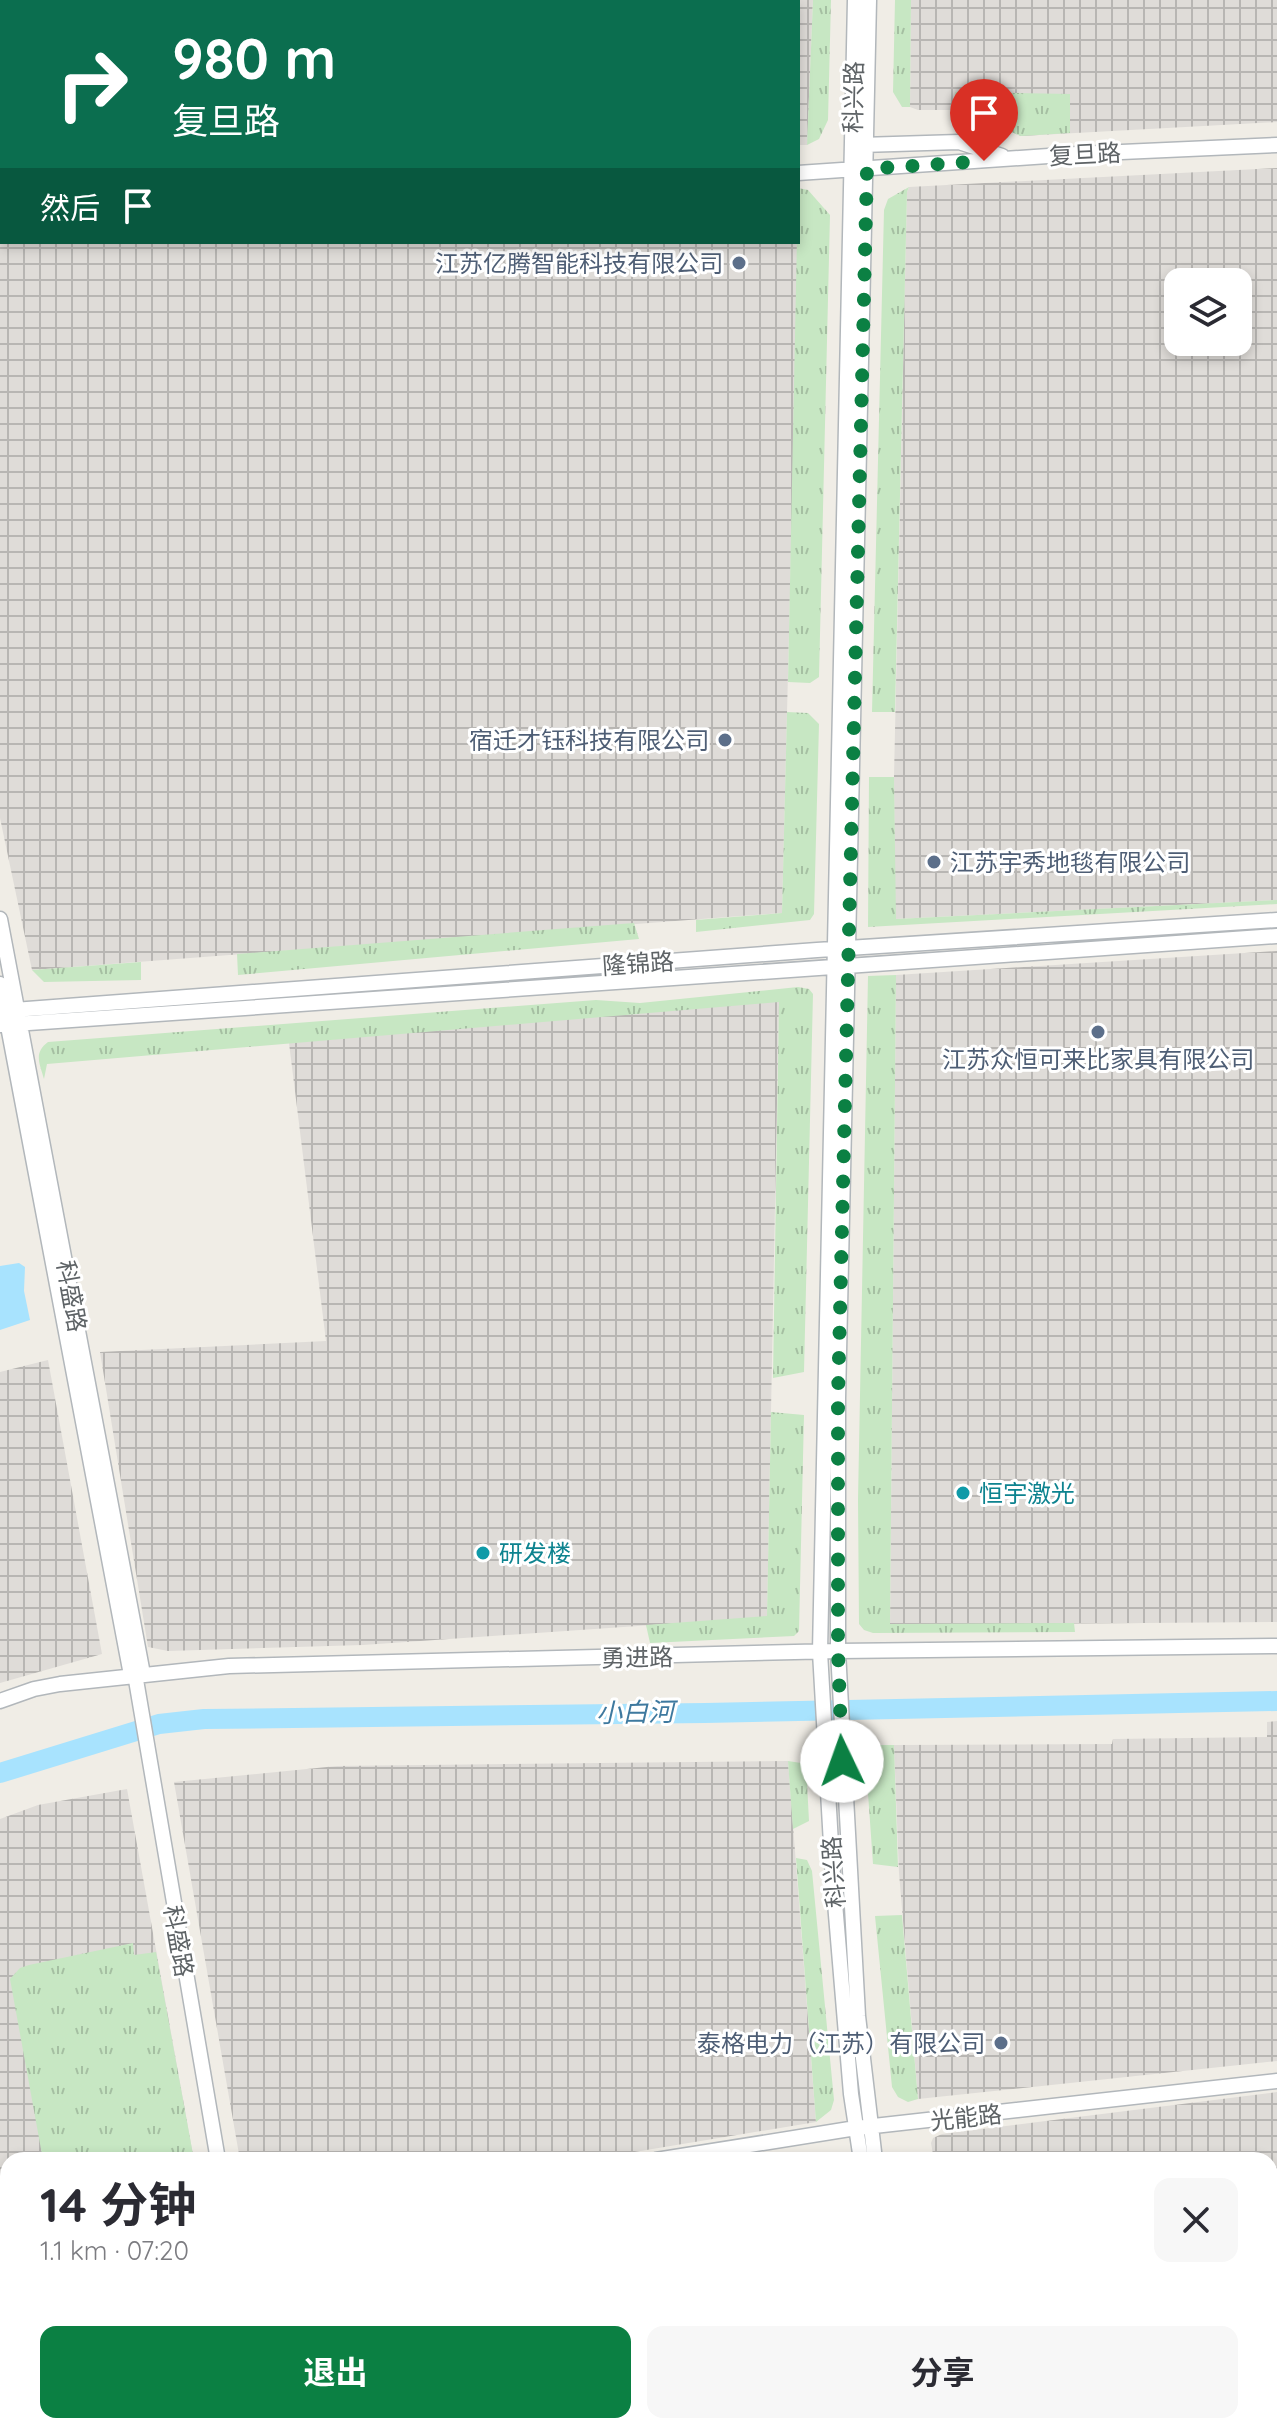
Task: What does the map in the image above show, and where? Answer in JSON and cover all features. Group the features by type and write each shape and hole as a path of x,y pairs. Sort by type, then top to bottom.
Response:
{"main road":[{"name":"科兴路","path":"855,0 841,949 838,1678 857,2001 862,2152"},
{"name":"科兴路","path":"841,949 868,145 869,0"},
{"path":"852,146 959,142 1010,159"},
{"name":"复旦路","path":"800,173 1277,145"},
{"name":"科盛路","path":"0,919 9,1017"},
{"name":"隆锦路","path":"9,1017 841,949 1277,920"},
{"name":"隆锦路","path":"9,1017 1277,936"},
{"name":"科兴路","path":"841,965 820,1652 844,2015 863,2128 872,2152"},
{"name":"科盛路","path":"0,984 9,1017 136,1675 217,2152"},
{"name":"勇进路","path":"0,1701 60,1684 229,1666 838,1651 1277,1646"},
{"name":"光能路","path":"708,2152 863,2128 1277,2081"}],"shaded area":[{"path":"800,0 813,0 807,145 800,145"},
{"path":"911,0 1277,0 1277,122 1021,136 956,110 918,110 910,107"},
{"path":"1277,168 1277,900 895,919 894,777 909,187"},
{"path":"0,244 799,244 782,913 32,970 0,818"},
{"path":"1277,951 1277,1622 890,1625 896,975"},
{"path":"779,1001 767,1617 363,1645 168,1651 148,1647 100,1352 326,1341 289,1043"},
{"path":"48,1360 102,1654 0,1683 0,1372"},
{"path":"1277,1721 1277,2061 918,2099 899,1873 894,1745 1112,1744 1113,1739 1267,1737 1267,1722"},
{"path":"788,1761 816,2122 634,2152 239,2152 174,1782 337,1766"},
{"path":"127,1789 193,2152 0,2152 0,1819 38,1805"},
{"path":"1277,2092 1277,2152 933,2152 933,2138 942,2134"}],"green space":[{"path":"813,0 831,0 828,120 819,139 807,145"},
{"path":"895,0 911,0 910,107 902,107 893,92"},
{"path":"955,92 1070,94 1070,133 1021,136 956,109"},
{"path":"909,187 895,712 872,712 884,210 888,199"},
{"path":"800,188 808,190 830,215 819,677 810,683 788,682"},
{"path":"787,712 808,713 819,724 814,914 810,920 696,932 696,920 782,913"},
{"path":"869,777 894,777 896,919 1277,900 1277,904 868,927"},
{"path":"634,923 639,939 238,975 237,954"},
{"path":"141,962 141,980 44,982 32,970"},
{"path":"896,975 890,1624 1074,1623 1075,1632 873,1633 859,1624 858,1500 868,976"},
{"path":"798,987 809,989 813,994 804,1372 773,1378 779,1002 47,1064 44,1079 39,1059 40,1050 48,1042 596,1000 640,1003"},
{"path":"771,1412 804,1415 799,1631 794,1636 650,1643 646,1625 767,1616"},
{"path":"880,1745 894,1745 898,1867 873,1864 866,1765 868,1755"},
{"path":"788,1761 801,1763 807,1783 809,1821 793,1829"},
{"path":"796,1858 807,1860 812,1871 834,2100 831,2110 816,2122"},
{"path":"902,1915 918,2099 908,2102 898,2097 892,2087 875,1916"},
{"path":"133,1943 134,1955 156,1952 193,2152 42,2152 10,1979 20,1968"}],"water":[{"path":"19,1263 25,1267 24,1291 30,1320 0,1330 0,1266"}],"waterway":[{"name":"小白河","path":"0,1773 159,1724 204,1719 705,1713 1277,1701"}],"place":[{"name":"江苏亿腾智能科技有限公司","path":"739,263"},
{"name":"宿迁才钰科技有限公司","path":"725,740"},
{"name":"江苏宇秀地毯有限公司","path":"934,862"},
{"name":"江苏众恒可来比家具有限公司","path":"1098,1032"},
{"name":"恒宇激光","path":"963,1493"},
{"name":"研发楼","path":"483,1553"},
{"name":"泰格电力（江苏）有限公司","path":"1001,2043"}],"route":[{"path":"842,1761 838,1678 838,1398 867,169 984,161"}]}
